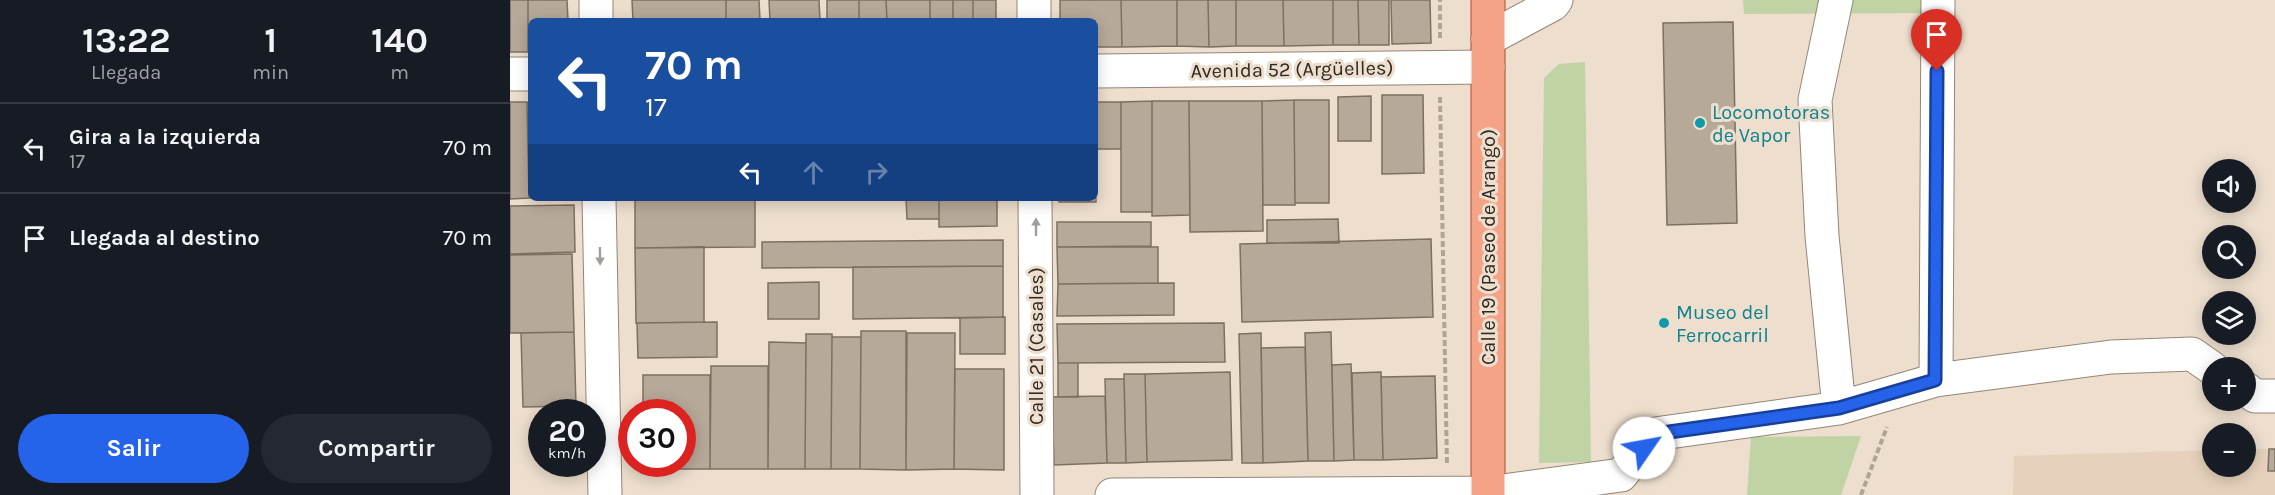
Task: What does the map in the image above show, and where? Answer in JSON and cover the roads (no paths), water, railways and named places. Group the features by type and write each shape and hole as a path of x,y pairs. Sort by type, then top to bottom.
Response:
{"main road":[{"name":"Calle 19 (Paseo de Arango)","path":"1488,0 1488,494"}],"street":[{"path":"596,0 596,18"},
{"path":"1034,0 1034,18"},
{"path":"1488,53 1556,0"},
{"path":"1836,0 1815,100 1822,236 1839,408"},
{"path":"1935,380 1938,0"},
{"name":"Avenida 52 (Argüelles)","path":"1098,71 1440,68 1488,53"},
{"path":"510,74 528,74"},
{"path":"599,201 605,495"},
{"name":"Calle 21 (Casales)","path":"1035,201 1037,495"},
{"path":"1112,495 1488,494 1622,475 1655,434 1839,408 1935,380 2110,357 2192,354 2202,361"},
{"path":"2256,396 2275,396"}],"place":[{"name":"Locomotoras de Vapor","path":"1700,123"},
{"name":"Museo del Ferrocarril","path":"1664,323"}]}
